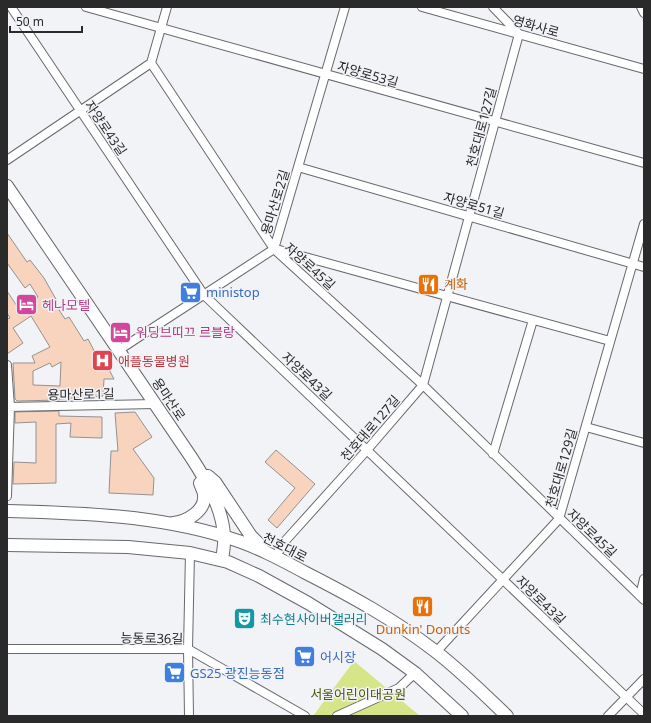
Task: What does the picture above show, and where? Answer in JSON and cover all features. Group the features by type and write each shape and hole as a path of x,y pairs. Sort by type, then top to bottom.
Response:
{"main road":[{"name":"용마산로","path":"7,186 196,464 214,498 220,516 225,536 222,560"},
{"path":"168,524 186,520 202,506 204,494 196,464"},
{"path":"196,464 215,482 251,536 271,555"},
{"name":"천호대로","path":"7,511 88,515 168,524 225,536 271,555 376,611 399,625 436,652 507,716"},
{"path":"7,545 90,545 190,553 222,560 259,576 308,603 382,649 415,673 462,716"}],"street":[{"name":"자양로43길","path":"11,7 204,295 644,714"},
{"name":"자양로53길","path":"86,7 644,163"},
{"path":"7,160 151,63 167,7"},
{"name":"용마산로2길","path":"119,350 274,249 345,7"},
{"name":"영화사로","path":"422,7 644,69"},
{"path":"493,7 519,34"},
{"path":"641,7 644,13"},
{"name":"천호대로127길","path":"271,555 367,450 423,385 519,34"},
{"name":"자양로45길","path":"151,63 274,249 423,385 559,519 642,598"},
{"name":"자양로51길","path":"298,167 469,215 644,267"},
{"name":"천호대로129길","path":"436,652 559,519 644,224"},
{"path":"274,249 610,342"},
{"path":"493,454 533,320"},
{"path":"7,365 7,496"},
{"name":"용마산로1길","path":"8,407 155,404"},
{"path":"586,426 644,444"},
{"path":"189,716 188,649 190,553"},
{"name":"자양로45길","path":"642,598 644,579"},
{"name":"능동로36길","path":"7,649 188,649 304,716"},
{"path":"337,716 399,688 415,673"},
{"path":"608,716 644,678"}],"green space":[{"name":"서울어린이대공원","path":"354,661 420,716 313,716"}],"building":[{"path":"7,233 27,262 30,260 44,278 57,301 54,302 65,319 69,317 84,341 88,339 102,366 106,364 114,379 104,379 103,396 59,400 17,401 15,399 13,363 35,363 32,356 50,347 31,316 13,328 23,343 7,354 7,319 10,318 7,313 7,291 19,309 38,297 30,284 25,288 7,263","holes":["61,362 60,386 33,385 33,371 50,363 52,367"]},
{"path":"59,411 59,416 102,417 102,438 70,437 71,423 56,424 56,483 13,484 14,462 36,463 36,422 15,423 15,412"},
{"path":"135,412 152,437 133,449 154,478 153,495 109,493 111,451 118,451 115,413"},
{"path":"276,450 315,484 277,528 268,520 295,488 265,462"}],"place":[{"name":"계화","path":"428,284"},
{"name":"ministop","path":"190,292"},
{"name":"헤나모텔","path":"26,305"},
{"name":"워딩브띠끄 르블랑","path":"120,332"},
{"name":"애플동물병원","path":"102,361"},
{"name":"Dunkin' Donuts","path":"423,607"},
{"name":"최수현사이버갤러리","path":"244,619"},
{"name":"어시장","path":"305,657"},
{"name":"GS25 광진능동점","path":"174,673"}]}
